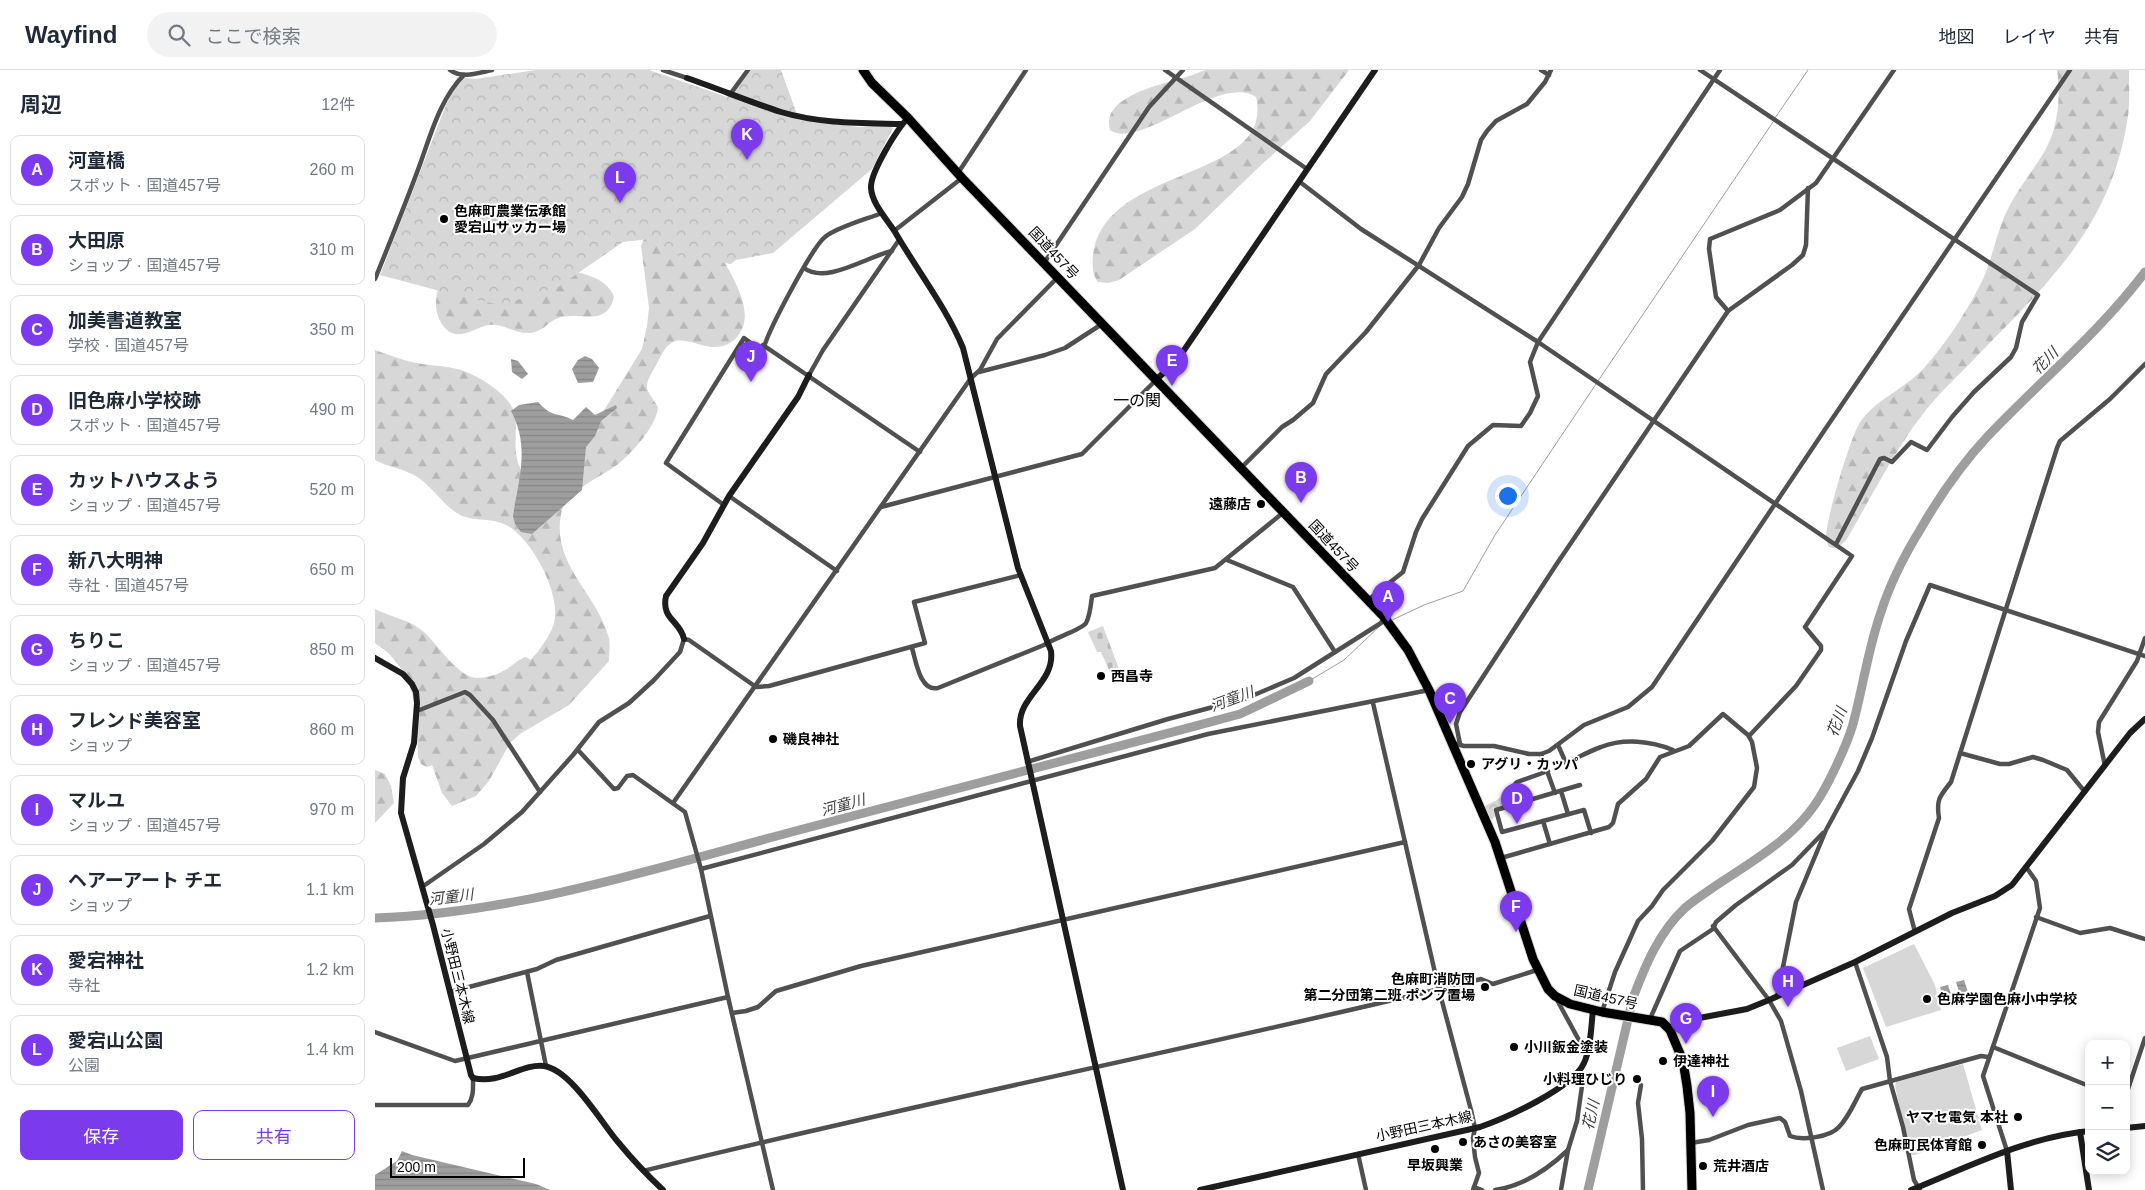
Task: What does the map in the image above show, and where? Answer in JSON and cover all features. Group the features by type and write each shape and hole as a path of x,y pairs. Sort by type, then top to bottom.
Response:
{"highway":[{"name":"国道457号","path":"863,70 905,121 960,175 1242,467 1399,636 1456,744 1500,858 1537,970 1548,989 1555,996 1570,1004 1597,1011 1662,1022 1670,1030"},
{"path":"1670,1030 1678,1045 1684,1069 1690,1113 1692,1190"}],"street":[{"path":"449,70 455,74 464,75 492,70"},
{"path":"663,70 782,112 829,121 859,124 905,121"},
{"path":"731,93 748,70"},
{"path":"894,231 960,175 1026,70"},
{"path":"1165,70 1307,169"},
{"path":"1044,262 1149,107 1183,70"},
{"path":"881,507 1082,454 1178,359 1375,70"},
{"path":"1242,467 1283,427 1310,407 1320,391 1327,374 1366,332 1419,265 1439,228 1462,197 1468,184 1481,140 1487,130 1496,121 1527,104 1550,72 1541,70"},
{"path":"1700,70 2038,294 2022,322 2016,348 2011,357 1952,417 1927,450 1911,442 1892,462 1884,458 1881,459 1836,544"},
{"path":"1367,601 1403,572 1422,519 1468,446 1493,425 1521,426 1531,413 1538,396 1530,362 1538,342 1720,70"},
{"path":"1728,311 1716,297 1709,249 1710,239 1780,210 1819,181 1894,70"},
{"path":"1808,188 1806,245 1803,254 1792,265 1728,311 1460,712 1456,724 1456,744 1464,746 1493,746 1529,754 1541,754 1558,745 1583,725 1632,704 1652,687 2070,70"},
{"path":"375,278 431,131 458,80 464,75"},
{"path":"905,121 879,162 872,181 871,190 882,213 958,336 971,378 1021,575 1049,642 1052,657 1047,675 1020,714 1019,726 1123,1190"},
{"path":"1300,182 1361,229 1538,342 1852,556 1805,626 1821,646 1821,650 1796,686 1749,736"},
{"path":"724,505 666,464 745,338 763,352 763,345 771,325 823,238 882,213"},
{"path":"422,887 497,834 522,812 578,750 599,722 629,703 680,652 684,639 681,631 666,613 666,596 703,542 729,496 798,397 823,350 899,240"},
{"path":"804,268 809,272 822,273 844,270 856,263 893,250"},
{"path":"673,803 757,687 971,378 980,370 997,339 1058,278"},
{"path":"977,373 1065,348 1102,324"},
{"path":"763,345 920,452"},
{"path":"1915,932 1909,907 1939,818 1937,804 1951,782 2060,441 2109,400 2145,364"},
{"path":"729,496 837,571"},
{"path":"912,648 924,684 935,689 1049,642 1085,625 1093,596 1215,568 1284,512"},
{"path":"1227,560 1293,587 1335,652"},
{"path":"684,639 689,640 757,687 769,686 833,666 912,648 925,643 914,602 1021,575"},
{"path":"1777,997 1796,902 1826,830 1858,771 1872,738 1906,641 1930,585 2145,656"},
{"path":"1027,764 1168,719 1247,698 1294,678 1381,623 1384,618"},
{"path":"2105,767 2097,727 2139,655 2145,638"},
{"name":"小野田三本木線","path":"375,658 399,671 412,684 416,692 417,711 414,743 403,778 401,813 433,924 466,1060 473,1078"},
{"path":"701,868 1208,734 1373,703 1429,690"},
{"path":"417,711 457,694 465,692 470,695 505,736 540,792"},
{"path":"1373,703 1439,990 1475,1128 1473,1138 1479,1173 1474,1188 1482,1190"},
{"path":"1500,858 1591,833 1612,825 1618,804 1646,779 1660,756 1689,746 1723,714 1749,736 1754,748 1757,768 1754,786 1712,841 1663,890 1652,906 1637,921 1597,1011"},
{"path":"1670,1030 1694,1019 1747,1009 1777,997 1855,962 1953,913 1995,896 2012,885 2130,734 2145,719"},
{"path":"1558,745 1566,763 1602,746 1614,743 1641,742 1673,750"},
{"path":"578,750 612,788 618,788 627,776 633,775 685,812 701,868 728,997 773,1190"},
{"path":"1960,753 2000,764 2015,763 2033,757 2043,760 2067,770 2086,792"},
{"path":"1541,754 1555,793"},
{"path":"1512,805 1508,792 1517,782 1548,771"},
{"path":"1580,785 1496,810 1502,832 1584,810 1591,833"},
{"path":"1561,791 1567,814"},
{"path":"1487,824 1499,820"},
{"path":"1543,821 1550,844"},
{"path":"1650,1020 1676,957 1683,948 1713,929 1713,926 1736,905 1792,865 1826,830"},
{"path":"732,1013 758,1007 776,991 861,966 1405,842"},
{"path":"2011,1190 2007,1152 1983,1076 2040,905 2037,885 2026,867"},
{"path":"450,992 527,972 547,966 556,960 710,916"},
{"path":"2036,917 2080,933 2110,928 2145,938"},
{"path":"1713,926 1769,1000 1781,1021 1801,1090 1823,1190"},
{"path":"1855,962 1887,1057 1890,1081 1903,1127 1914,1180 1919,1188"},
{"path":"643,1171 762,1142 1481,979 1493,984 1537,970"},
{"path":"527,972 546,1066"},
{"path":"1555,996 1564,1016 1587,1055"},
{"path":"375,1032 452,1061 466,1060 728,997"},
{"name":"小野田三本木線","path":"1200,1190 1475,1128 1497,1121 1559,1088 1575,1075 1583,1065 1587,1055 1597,1011"},
{"path":"2129,1085 2145,1038"},
{"path":"1993,1047 2087,1085"},
{"path":"1691,1143 1709,1140 1757,1122 1780,1118 1785,1122 1790,1136 1799,1140 1812,1138 1839,1128 1862,1089 1981,1056 1988,1057"},
{"path":"375,1105 468,1105 472,1100 473,1078 489,1080 530,1068 546,1066 557,1071 569,1081 618,1143 663,1190"},
{"path":"1561,1190 1568,1150 1577,1121 1582,1086 1575,1075"},
{"path":"1641,1085 1638,1103 1642,1139 1643,1190"},
{"path":"2130,1128 2145,1126"},
{"path":"1911,1190 2007,1152 2040,1141 2085,1131"},
{"path":"2080,1132 2089,1190"},
{"path":"1495,1190 1517,1184 1532,1177 1553,1164 1568,1150"},
{"path":"1358,1154 1366,1190"}],"green space":[{"path":"536,70 649,70 727,97 751,70 781,70 799,120 859,127 886,125 893,128 872,169 773,253 736,260 731,264 680,257 649,239 623,242 558,287 501,305 380,275 457,77 475,79"},
{"path":"1205,70 1349,70 1310,121 1195,229 1119,280 1108,283 1098,282 1093,270 1093,253 1107,222 1130,201 1218,159 1241,144 1255,124 1256,97 1240,92 1222,95 1202,102 1141,130 1124,134 1110,130 1110,116 1117,105 1129,97"},
{"path":"2057,70 2129,70 2128,116 2120,154 2108,189 2093,220 2053,275 1926,410 1894,457 1847,539 1837,547 1829,547 1826,540 1826,531 1833,501 1859,424 1881,401 1924,368 1949,337 1971,302 1983,279 2005,215 2043,154 2052,135 2057,114 2059,92"},
{"path":"646,234 713,243 739,289 745,315 743,326 737,337 724,346 709,347 687,341 677,341 667,346 647,384 648,392 658,407 646,434 623,460 575,493 565,504 562,510 560,528 562,545 567,561 575,576 602,619 610,644 609,661 569,705 520,734 510,743 489,781 476,796 452,806 442,793 432,765 427,767 421,764 418,757 417,724 412,693 407,679 399,666 389,654 375,643 375,609 419,628 456,667 470,677 477,678 498,674 526,657 531,660 546,640 552,628 555,606 542,566 526,542 517,533 502,523 460,515 447,506 426,484 414,475 375,460 375,350 412,362 461,370 493,387 507,400 515,415 516,455 521,470 526,477 570,459 608,404 642,349 649,308 641,246"},
{"path":"558,268 591,276 605,284 614,297 610,307 604,313 597,316 572,316 556,319 538,331 530,333 489,325 467,333 456,334 446,329 438,316 436,301 442,271"},
{"path":"1103,626 1119,669 1110,672 1101,652 1097,652 1088,632"},
{"path":"375,770 385,774 391,786 394,803 375,823"},
{"path":"1507,791 1508,804 1493,809 1495,816 1491,820 1485,806 1497,800"},
{"path":"1914,944 1935,985 1941,1010 1886,1027 1863,968"},
{"path":"1870,1036 1879,1059 1846,1071 1837,1048"},
{"path":"1963,1064 1982,1130 1915,1155 1910,1155 1895,1086 1896,1082"}],"shaded area":[{"path":"585,356 592,359 599,368 593,382 578,383 572,369 578,360"},
{"path":"511,359 518,361 528,374 522,379 512,372"},
{"path":"538,402 551,413 573,420 586,407 595,415 616,405 617,408 601,421 595,436 586,447 582,490 532,534 521,532 515,524 513,516 522,450 517,424 511,411 519,405"},
{"path":"1964,980 1969,995 1961,998 1956,982"},
{"path":"1948,985 1953,1000 1945,1002 1940,987"},
{"path":"402,1151 536,1184 550,1190 375,1190 375,1175 397,1161"}],"waterway":[{"path":"1775,118 1808,70"},
{"path":"1598,381 1773,122"},
{"name":"花川","path":"1588,1190 1633,998 1660,939 1685,908 1780,842 1804,819 1814,806 1830,778 1850,733 1873,640 1889,591 1903,560 1927,518 1977,448 2089,337 2145,272"},
{"path":"1390,621 1424,605 1463,591 1495,535 1596,384"},
{"path":"1309,681 1344,660 1382,624"},
{"name":"河童川","path":"375,918 429,914 536,898 642,873 1240,714 1309,681"}],"place":[{"name":"愛宕神社","path":"747,160"},
{"name":"愛宕山公園","path":"620,203"},
{"name":"色麻町農業伝承館 愛宕山サッカー場","path":"444,219"},
{"name":"ヘアーアート チエ","path":"751,382"},
{"name":"カットハウスよう","path":"1172,386"},
{"name":"大田原","path":"1301,503"},
{"name":"遠藤店","path":"1261,504"},
{"name":"河童橋","path":"1388,622"},
{"name":"西昌寺","path":"1101,676"},
{"name":"加美書道教室","path":"1450,724"},
{"name":"磯良神社","path":"773,739"},
{"name":"アグリ・カッパ","path":"1471,764"},
{"name":"旧色麻小学校跡","path":"1517,824"},
{"name":"新八大明神","path":"1516,932"},
{"name":"色麻町消防団 第二分団第二班 ポンプ置場","path":"1485,987"},
{"name":"色麻学園色麻小中学校","path":"1927,999"},
{"name":"フレンド美容室","path":"1788,1007"},
{"name":"ちりこ","path":"1686,1044"},
{"name":"小川鈑金塗装","path":"1514,1047"},
{"name":"伊達神社","path":"1663,1061"},
{"name":"小料理ひじり","path":"1637,1079"},
{"name":"マルユ","path":"1713,1117"},
{"name":"ヤマセ電気 本社","path":"2018,1117"},
{"name":"あさの美容室","path":"1463,1142"},
{"name":"色麻町民体育館","path":"1982,1145"},
{"name":"早坂興業","path":"1435,1149"},
{"name":"荒井酒店","path":"1703,1166"}],"district":[{"name":"一の関","path":"1137,400"}]}
